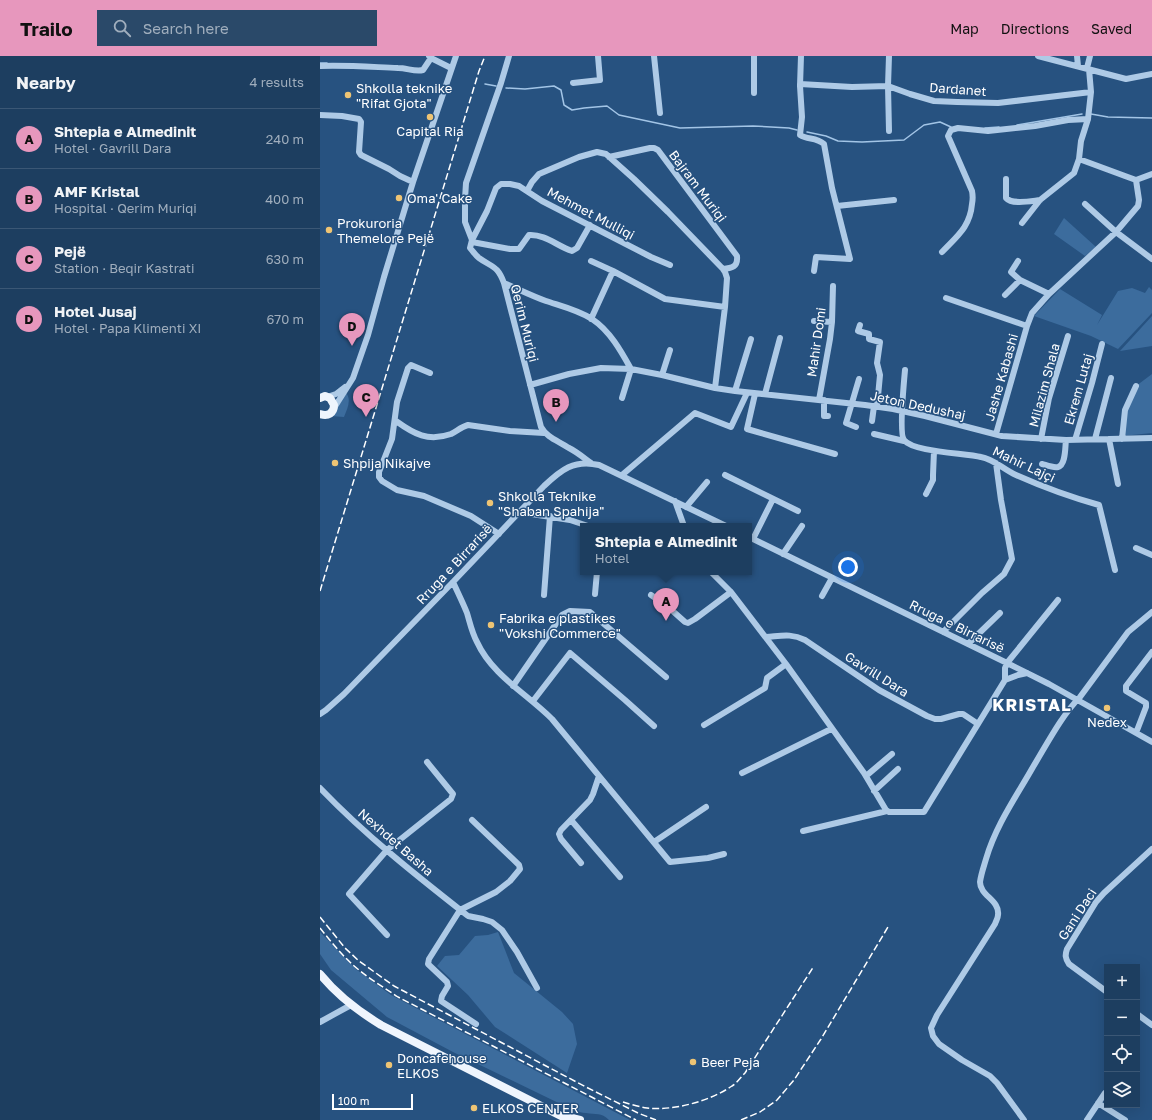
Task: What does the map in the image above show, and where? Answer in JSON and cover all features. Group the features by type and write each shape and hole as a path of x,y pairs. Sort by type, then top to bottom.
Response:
{"main road":[{"path":"320,423 324,414 332,412 334,408 334,402 323,396"},
{"path":"320,974 351,1005 392,1031 566,1119 572,1118 580,1120"}],"street":[{"path":"334,408 352,378 368,335 413,182 456,56"},
{"path":"509,56 466,184 465,222 472,241 510,249 519,249 528,235 533,235 550,240 572,251 577,248 590,225"},
{"path":"573,83 600,80 598,56"},
{"path":"654,56 660,113"},
{"path":"754,56 754,93"},
{"path":"801,56 800,84 802,117 800,135 804,138 820,140 824,144 850,259 816,257 814,271"},
{"path":"889,56 889,131"},
{"path":"1038,56 1126,79 1152,74"},
{"path":"1077,56 1078,66"},
{"path":"1022,223 1040,200 1074,173 1079,159 1081,141 1088,119 1091,92 1088,69 1090,56"},
{"path":"320,66 400,68 420,71 423,70 430,57 451,68"},
{"name":"Dardanet","path":"800,84 852,87 888,86 934,101 957,102 998,103 1091,92"},
{"path":"320,115 342,116 359,119 361,122 359,152 361,155 413,182"},
{"path":"942,252 964,228 971,215 973,198 972,191 948,136 951,130 958,128 988,131 1035,126 1068,120 1088,119"},
{"name":"Bajram Muriqi","path":"527,191 539,174 579,157 597,152 606,154 609,157 654,148 658,150 737,256 738,261 736,266 723,269"},
{"path":"609,157 651,196 725,272 727,278 725,307 715,388"},
{"path":"1079,159 1136,180 1152,174"},
{"path":"1006,179 1006,198 1008,201 1040,200"},
{"name":"Jashe Kabashi","path":"996,434 1032,313 1049,294 1116,232 1138,206 1139,200 1136,180"},
{"name":"Mehmet Mulliqi","path":"472,241 487,211 496,188 502,184 519,186 542,201 650,257 670,265"},
{"path":"837,206 894,200"},
{"path":"1085,204 1116,232 1152,259"},
{"name":"Qerim Muriqi","path":"472,241 470,248 477,257 491,264 500,272 539,422 544,433"},
{"path":"591,261 665,299 725,307"},
{"path":"1018,261 1011,272 1020,280 1049,294"},
{"path":"591,318 613,271"},
{"path":"1005,295 1020,280"},
{"path":"504,283 528,294 591,318 603,328 613,339 631,369 622,398"},
{"name":"Mahir Domi","path":"821,400 832,322 833,286"},
{"name":"Jashe Kabashi","path":"946,298 1027,326"},
{"path":"814,321 832,322"},
{"path":"860,324 858,332 869,334 869,339 880,342 876,363 880,375 876,406 872,421"},
{"name":"Milazim Shala","path":"1041,439 1049,398 1068,336"},
{"path":"765,394 780,338"},
{"path":"736,391 751,339"},
{"name":"Ekrem Lutaj","path":"1075,440 1102,344"},
{"path":"662,375 670,350"},
{"path":"430,373 411,365 408,368 397,402 396,421 392,439 378,477 397,490 424,496 471,516 499,534"},
{"name":"Jeton Dedushaj","path":"530,385 569,374 601,368 631,369 715,388 746,393 876,406 1002,436 1066,440 1152,438"},
{"path":"904,441 902,411 905,370"},
{"path":"1095,439 1111,378"},
{"path":"856,427 846,423 859,379"},
{"path":"323,396 336,394 348,385"},
{"path":"1122,439 1125,410 1136,386"},
{"path":"622,475 695,413 732,427 746,393"},
{"path":"755,394 747,429 835,454"},
{"path":"821,400 824,416 828,416"},
{"path":"396,421 414,433 429,438 436,438 452,433 468,425 510,431 544,433 591,463"},
{"name":"Mahir Lajçi","path":"874,434 904,441 912,446 934,451 982,457 1015,474 1068,496 1099,505 1115,570"},
{"path":"1109,439 1118,484"},
{"path":"1042,464 1058,467 1062,465 1066,440"},
{"path":"926,494 933,480 934,451"},
{"name":"Rruga e Birrarisë","path":"320,714 344,694 544,486 560,472 574,465 591,463 599,465 720,523"},
{"path":"943,632 982,593 1004,574 1012,559 996,463"},
{"path":"725,475 798,511"},
{"path":"686,507 707,482"},
{"path":"752,536 774,499"},
{"path":"675,501 683,523"},
{"path":"519,512 550,516 580,523"},
{"path":"544,595 550,516"},
{"path":"783,554 802,526"},
{"name":"Rruga e Birrarisë","path":"752,538 1027,673 1152,742"},
{"path":"1136,548 1152,555"},
{"path":"594,594 597,575"},
{"path":"714,575 730,592 786,664 866,776 887,811"},
{"path":"822,596 832,578"},
{"path":"453,582 461,598 477,642 485,655 513,686 533,701 552,719 670,862 708,858 724,854"},
{"path":"651,595 688,623 695,620 730,592"},
{"path":"803,831 887,811 924,812 1005,680 1005,668 1007,663 1058,600"},
{"path":"513,686 562,615 570,612 590,612 666,677"},
{"path":"968,644 1000,612"},
{"path":"1024,1120 990,1076 962,1060 939,1044 933,1036 931,1028 937,1015 995,924 998,915 996,906 981,888 982,872 998,826 1071,706 1128,632 1152,612"},
{"name":"Gavrill Dara","path":"766,637 789,635 797,636 806,640 879,690 926,716 941,719 963,714 978,724"},
{"path":"1136,733 1146,707 1146,702 1126,691 1126,686 1152,652"},
{"path":"533,701 570,653 654,726"},
{"path":"704,725 765,688 767,678 786,664"},
{"path":"1005,680 1027,673"},
{"path":"742,773 831,729"},
{"path":"866,776 892,754"},
{"path":"387,935 349,894 387,850 451,799 453,794 427,762"},
{"path":"874,791 898,769"},
{"path":"581,863 561,839 559,834 561,830 590,800 599,776"},
{"name":"Nexhdet Basha","path":"320,788 387,850 460,910 468,916 492,922 502,930 517,952 537,988"},
{"path":"654,842 706,807"},
{"path":"472,820 519,864 520,869 496,892 460,910 429,959 428,964 447,982 448,986 442,996 441,1001 476,1024"},
{"path":"571,820 620,877"},
{"name":"Gani Daci","path":"1104,990 1069,964 1065,955 1067,949 1096,902 1152,849"},
{"path":"320,1022 351,1005"},
{"path":"1140,1016 1152,1025"},
{"path":"1087,1120 1104,1093"},
{"path":"1098,1103 1125,1120"}],"shaded area":[{"path":"1064,218 1096,247 1085,256 1054,234"},
{"path":"1149,287 1152,290 1152,313 1118,349 1091,336 1034,316 1060,289 1102,315 1097,325 1118,291 1132,288 1145,293"},
{"path":"1152,316 1152,346 1120,351"},
{"path":"1152,374 1152,433 1122,436 1125,410 1136,386"},
{"path":"346,393 349,402 344,417 331,416"},
{"path":"320,932 357,970 391,995 630,1120 609,1120 601,1115 573,1110 453,1052 387,1017 331,970 320,954"},
{"path":"498,932 514,973 562,1012 573,1024 577,1044 567,1073 495,1027 468,995 437,966 445,956 459,955 475,936 488,935"}],"waterway":[{"path":"320,63 327,63"},
{"path":"485,84 496,86"},
{"path":"506,88 525,89 554,86 561,90 564,105 572,110 607,106 619,115 680,128 753,126 789,128 797,130"},
{"path":"1017,125 1082,114"},
{"path":"1091,114 1108,117 1152,118"},
{"path":"807,132 826,136 838,141 862,142 904,140 924,125 940,122 951,127"},
{"path":"985,128 999,127"}],"railway":[{"path":"320,591 479,71 485,56"},
{"path":"320,917 345,948 359,961 394,986 586,1087 638,1113 656,1120"},
{"path":"741,1120 760,1112 777,1100 794,1080 821,1039 888,927"},
{"path":"320,928 338,950 354,965 368,977 398,997 636,1120"},
{"path":"623,1102 647,1108 669,1108 703,1100 734,1085 745,1073 814,966"}],"place":[{"name":"Shkolla teknike \"Rifat Gjota\"","path":"348,95"},
{"name":"Capital Ria","path":"430,117"},
{"name":"Oma' Cake","path":"399,198"},
{"name":"Prokuroria Themelore Pejë","path":"329,230"},
{"name":"Hotel Jusaj","path":"352,346"},
{"name":"Pejë","path":"366,417"},
{"name":"AMF Kristal","path":"556,422"},
{"name":"Shpija Nikajve","path":"335,463"},
{"name":"Shkolla Teknike \"Shaban Spahija\"","path":"490,503"},
{"name":"Shtepia e Almedinit","path":"666,621"},
{"name":"Fabrika e plastikes \"Vokshi Commerce\"","path":"491,625"},
{"name":"Nedex","path":"1107,708"},
{"name":"Beer Peja","path":"693,1062"},
{"name":"Doncafehouse ELKOS","path":"389,1065"},
{"name":"ELKOS CENTER","path":"474,1108"}],"district":[{"name":"KRISTAL","path":"1032,705"}]}
